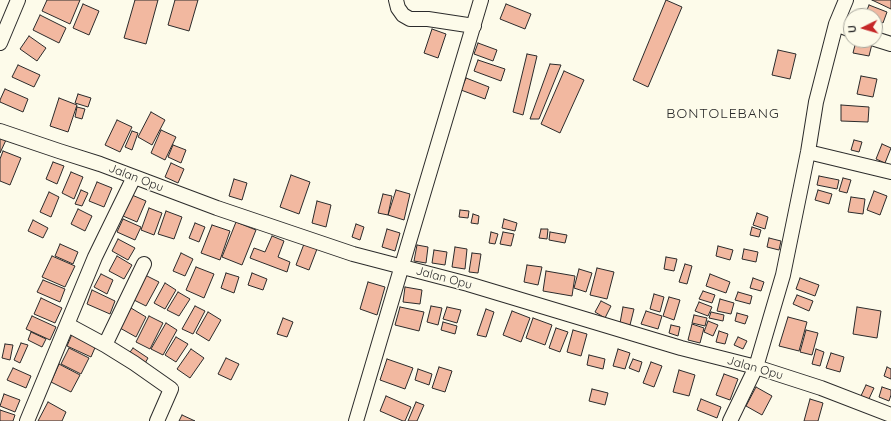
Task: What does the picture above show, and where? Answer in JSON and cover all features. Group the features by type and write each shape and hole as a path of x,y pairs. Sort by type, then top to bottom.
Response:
{"street":[{"path":"0,43 18,0"},
{"path":"396,0 398,8 403,15 410,19 428,19 474,26"},
{"path":"356,421 481,0"},
{"path":"730,421 756,367 783,275 808,152 816,102 836,24 846,0"},
{"path":"836,24 843,27"},
{"name":"Jalan Opu","path":"0,131 59,152 100,164 217,208 353,254 468,284 681,348 756,367 821,388 891,415"},
{"path":"808,152 891,172"},
{"path":"28,421 95,257 134,177"},
{"path":"106,345 144,264"},
{"path":"68,325 106,345 171,389 157,421"}],"building":[{"path":"47,0 80,0 70,24 42,11"},
{"path":"135,0 158,0 146,44 124,38"},
{"path":"175,0 198,0 189,31 168,25"},
{"path":"666,0 682,7 648,87 633,80"},
{"path":"872,0 891,0 891,9"},
{"path":"83,4 99,11 89,35 73,28"},
{"path":"506,4 531,14 525,29 500,19"},
{"path":"869,5 877,8 868,8"},
{"path":"883,10 887,12 883,23"},
{"path":"40,15 66,28 59,43 33,30"},
{"path":"432,29 446,34 438,58 424,53"},
{"path":"29,36 46,48 37,61 20,49"},
{"path":"478,43 497,50 493,61 474,54"},
{"path":"854,48 871,48 869,56 853,53"},
{"path":"778,50 796,54 790,79 772,75"},
{"path":"527,54 537,56 523,115 513,112"},
{"path":"478,60 505,69 501,81 474,71"},
{"path":"550,64 561,65 539,119 530,119"},
{"path":"18,65 40,75 34,87 12,77"},
{"path":"564,71 584,80 560,133 541,124"},
{"path":"861,76 877,79 873,97 857,94"},
{"path":"466,78 489,87 485,99 461,90"},
{"path":"5,89 28,99 23,112 0,102"},
{"path":"78,94 91,98 88,107 75,103"},
{"path":"59,98 77,105 68,132 50,126"},
{"path":"841,105 869,107 868,122 841,121"},
{"path":"77,107 85,109 82,119 75,117"},
{"path":"151,112 165,120 152,145 138,137"},
{"path":"117,120 132,127 120,152 105,145"},
{"path":"161,130 176,137 165,160 151,153"},
{"path":"132,131 138,133 132,150 125,147"},
{"path":"0,137 6,140 0,153"},
{"path":"854,140 862,142 859,152 851,150"},
{"path":"882,144 891,148 885,163 876,159"},
{"path":"173,145 186,150 181,163 168,157"},
{"path":"3,151 21,158 10,185 0,181 0,159"},
{"path":"53,162 64,166 57,184 46,179"},
{"path":"171,163 184,169 178,183 165,177"},
{"path":"71,172 83,177 74,199 62,193"},
{"path":"291,175 310,182 299,214 280,207"},
{"path":"819,176 839,180 837,189 817,185"},
{"path":"843,178 851,180 847,193 839,191"},
{"path":"234,179 247,183 242,200 229,196"},
{"path":"97,182 112,188 104,207 89,201"},
{"path":"81,190 88,193 82,206 75,204"},
{"path":"396,190 410,194 404,220 388,215"},
{"path":"818,190 832,194 829,204 815,200"},
{"path":"874,191 887,196 880,215 867,210"},
{"path":"49,192 59,197 51,217 40,212"},
{"path":"383,194 392,196 388,215 378,213"},
{"path":"132,195 146,201 137,222 123,216"},
{"path":"851,197 865,199 863,214 848,212"},
{"path":"317,201 331,205 326,227 312,223"},
{"path":"149,208 162,213 154,235 141,230"},
{"path":"78,209 92,216 85,231 71,224"},
{"path":"460,210 469,211 468,218 459,217"},
{"path":"166,211 182,217 174,239 158,234"},
{"path":"757,213 768,217 765,229 753,225"},
{"path":"473,214 479,216 478,224 471,223"},
{"path":"123,219 141,227 135,240 117,232"},
{"path":"504,219 517,223 515,231 502,228"},
{"path":"33,220 48,228 43,238 28,231"},
{"path":"236,222 256,230 242,265 222,257"},
{"path":"195,223 205,227 199,242 189,238"},
{"path":"356,224 364,227 360,240 352,237"},
{"path":"212,225 230,231 220,260 201,253"},
{"path":"752,227 761,230 759,237 750,235"},
{"path":"387,229 400,233 395,251 382,247"},
{"path":"541,229 548,229 547,239 539,238"},
{"path":"491,232 498,234 495,244 489,243"},
{"path":"503,232 514,234 511,246 500,244"},
{"path":"550,232 567,235 565,243 549,240"},
{"path":"272,236 284,241 278,257 290,262 287,272 250,258 254,248 265,252"},
{"path":"769,238 781,241 779,250 767,247"},
{"path":"118,239 135,248 128,260 112,251"},
{"path":"60,244 78,252 73,264 55,256"},
{"path":"304,244 317,249 309,270 296,265"},
{"path":"417,245 428,247 426,263 414,261"},
{"path":"718,246 733,250 730,260 716,256"},
{"path":"455,247 467,249 465,269 452,267"},
{"path":"744,249 758,252 756,262 742,259"},
{"path":"434,250 447,252 445,265 432,263"},
{"path":"181,253 193,259 185,276 173,271"},
{"path":"472,253 481,254 478,273 469,272"},
{"path":"52,256 75,266 65,287 42,277"},
{"path":"117,256 132,265 124,279 109,271"},
{"path":"666,257 677,259 674,271 664,269"},
{"path":"685,264 692,266 687,284 679,282"},
{"path":"527,265 542,267 538,285 524,282"},
{"path":"196,267 214,274 204,298 186,290"},
{"path":"597,268 614,272 607,299 590,295"},
{"path":"579,269 592,273 586,292 574,288"},
{"path":"546,271 575,276 572,296 543,291"},
{"path":"226,273 239,277 234,293 221,288"},
{"path":"252,273 267,279 263,290 248,285"},
{"path":"101,274 113,280 107,294 94,287"},
{"path":"710,274 730,282 726,293 706,286"},
{"path":"145,275 159,282 146,306 132,299"},
{"path":"753,278 764,282 761,291 750,288"},
{"path":"800,278 819,285 815,296 796,289"},
{"path":"43,280 65,289 60,302 37,292"},
{"path":"368,282 385,287 377,315 360,309"},
{"path":"165,283 176,290 165,309 154,303"},
{"path":"405,287 422,290 420,304 403,302"},
{"path":"92,290 115,301 110,314 87,304"},
{"path":"703,291 715,295 712,303 699,299"},
{"path":"178,292 190,299 179,316 167,310"},
{"path":"738,292 752,296 750,304 735,300"},
{"path":"654,294 664,297 660,312 650,309"},
{"path":"797,295 813,301 809,311 793,304"},
{"path":"669,297 680,300 674,320 663,316"},
{"path":"41,298 62,308 55,323 34,314"},
{"path":"720,299 734,303 731,314 717,311"},
{"path":"601,301 611,306 605,318 595,312"},
{"path":"699,302 712,307 708,316 695,311"},
{"path":"195,306 205,311 193,334 182,329"},
{"path":"431,306 442,308 438,325 427,322"},
{"path":"400,307 424,312 419,331 395,325"},
{"path":"447,307 461,310 457,323 443,319"},
{"path":"623,307 634,309 630,325 620,323"},
{"path":"857,307 881,311 877,338 853,334"},
{"path":"131,308 146,317 136,337 120,328"},
{"path":"486,309 494,312 486,337 477,335"},
{"path":"512,311 530,318 521,342 503,335"},
{"path":"646,311 662,316 658,329 641,324"},
{"path":"208,312 221,320 209,341 196,333"},
{"path":"711,312 724,315 723,321 709,318"},
{"path":"737,313 748,316 745,324 735,321"},
{"path":"694,315 707,318 705,326 692,323"},
{"path":"32,316 56,327 50,340 26,329"},
{"path":"149,316 163,323 150,349 136,342"},
{"path":"788,317 807,322 799,351 779,346"},
{"path":"283,318 293,322 287,337 277,334"},
{"path":"533,318 552,325 545,345 526,338"},
{"path":"708,321 718,325 713,336 704,332"},
{"path":"443,322 457,326 455,334 441,330"},
{"path":"166,323 177,330 163,355 151,349"},
{"path":"692,324 704,328 700,343 688,340"},
{"path":"671,325 680,327 678,336 669,333"},
{"path":"556,328 568,332 560,352 549,348"},
{"path":"573,330 587,334 581,356 567,352"},
{"path":"806,330 818,333 812,355 800,352"},
{"path":"719,331 728,334 725,344 716,342"},
{"path":"31,332 46,339 42,347 28,340"},
{"path":"73,332 97,343 91,357 67,346"},
{"path":"176,337 188,344 176,362 165,355"},
{"path":"738,337 747,341 743,349 734,345"},
{"path":"21,343 28,345 20,363 14,360"},
{"path":"5,344 13,345 10,360 2,358"},
{"path":"69,348 89,358 81,374 61,364"},
{"path":"133,348 148,358 144,365 128,355"},
{"path":"191,349 204,358 190,378 177,369"},
{"path":"618,349 630,353 625,369 613,366"},
{"path":"816,349 824,352 820,366 812,364"},
{"path":"831,353 844,357 840,372 826,368"},
{"path":"589,355 605,359 603,369 587,365"},
{"path":"226,358 239,364 231,380 218,374"},
{"path":"387,359 413,368 405,389 380,380"},
{"path":"633,359 642,362 639,372 629,368"},
{"path":"651,362 662,366 654,387 643,383"},
{"path":"59,364 80,375 71,392 51,382"},
{"path":"439,367 452,371 445,392 432,388"},
{"path":"887,367 891,369 891,379 884,376"},
{"path":"13,368 31,376 26,388 7,380"},
{"path":"418,369 432,374 429,385 415,380"},
{"path":"679,370 695,375 689,396 673,392"},
{"path":"724,374 738,379 730,400 716,395"},
{"path":"866,385 874,388 868,401 860,398"},
{"path":"756,387 772,396 762,415 746,406"},
{"path":"882,387 891,390 889,401 879,397"},
{"path":"592,389 608,393 605,405 589,401"},
{"path":"4,394 20,400 15,412 0,406"},
{"path":"386,396 411,407 405,421 380,411"},
{"path":"701,399 721,407 717,418 697,410"},
{"path":"810,399 823,403 818,421 804,421"},
{"path":"48,402 66,412 62,421 38,421"},
{"path":"416,402 424,405 417,421 408,421"},
{"path":"0,410 15,415 13,421 0,421"},
{"path":"182,415 195,421 179,421"}],"district":[{"name":"BONTOLEBANG","path":"723,114"}]}
